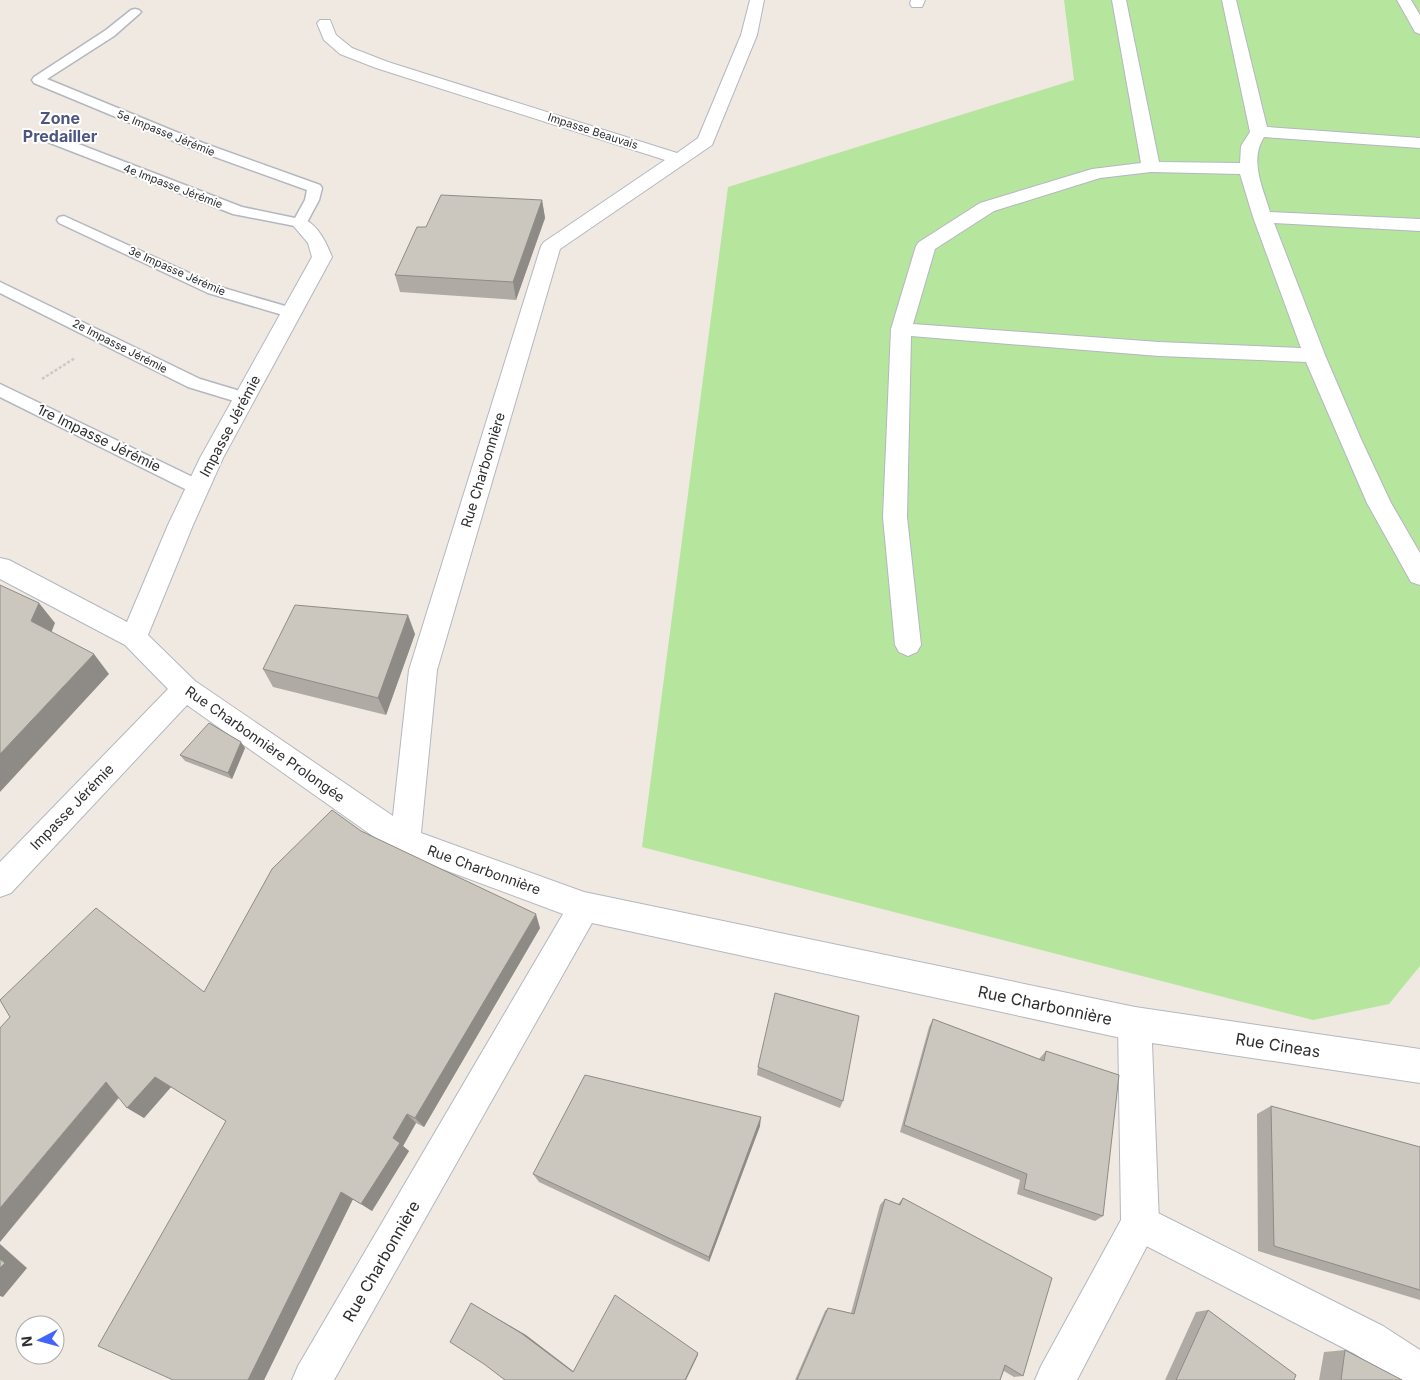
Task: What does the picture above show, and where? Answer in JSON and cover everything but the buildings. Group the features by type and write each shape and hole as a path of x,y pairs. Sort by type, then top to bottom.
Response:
{"street":[{"name":"Rue Charbonnière","path":"757,0 749,35 706,141 551,246 423,670 405,841 584,907 1135,1024"},
{"path":"1119,0 1151,168"},
{"path":"1230,0 1259,132 1250,146 1248,169 1262,217 1314,355 1350,439 1379,503 1420,575"},
{"path":"1404,0 1420,29"},
{"name":"Impasse Beauvais","path":"325,22 329,37 346,51 382,65 679,159"},
{"path":"1259,132 1335,136 1400,144 1420,143"},
{"path":"908,645 895,517 901,329 926,246 987,207 1098,173 1151,168 1248,169"},
{"path":"1262,217 1420,225"},
{"name":"Impasse Jérémie","path":"134,638 197,486 322,257 317,242 300,224"},
{"path":"901,329 1230,354 1314,355"},
{"name":"Rue Charbonnière Prolongée","path":"0,567 134,638 184,689 405,841"},
{"name":"Impasse Jérémie","path":"0,882 184,689"},
{"name":"Rue Charbonnière","path":"312,1380 584,907"},
{"path":"1055,1380 1140,1223 1135,1024"},
{"name":"Rue Cineas","path":"1135,1024 1420,1066"},
{"path":"1140,1223 1369,1340 1420,1373"}],"lane":[{"name":"5e Impasse Jérémie","path":"135,12 110,33 38,80 198,146 315,188 312,200 300,224"},
{"name":"4e Impasse Jérémie","path":"50,138 238,211 300,224"},
{"name":"3e Impasse Jérémie","path":"64,220 214,290 293,313"},
{"name":"2e Impasse Jérémie","path":"0,287 107,338 194,384 244,398"},
{"name":"1re Impasse Jérémie","path":"7,393 197,486"}],"path":[{"path":"7,393 107,338"}],"green space":[{"path":"1064,0 1420,0 1420,966 1389,1004 1313,1020 642,847 728,187 1074,80"}],"district":[{"name":"Zone Predailler","path":"60,127"}]}
